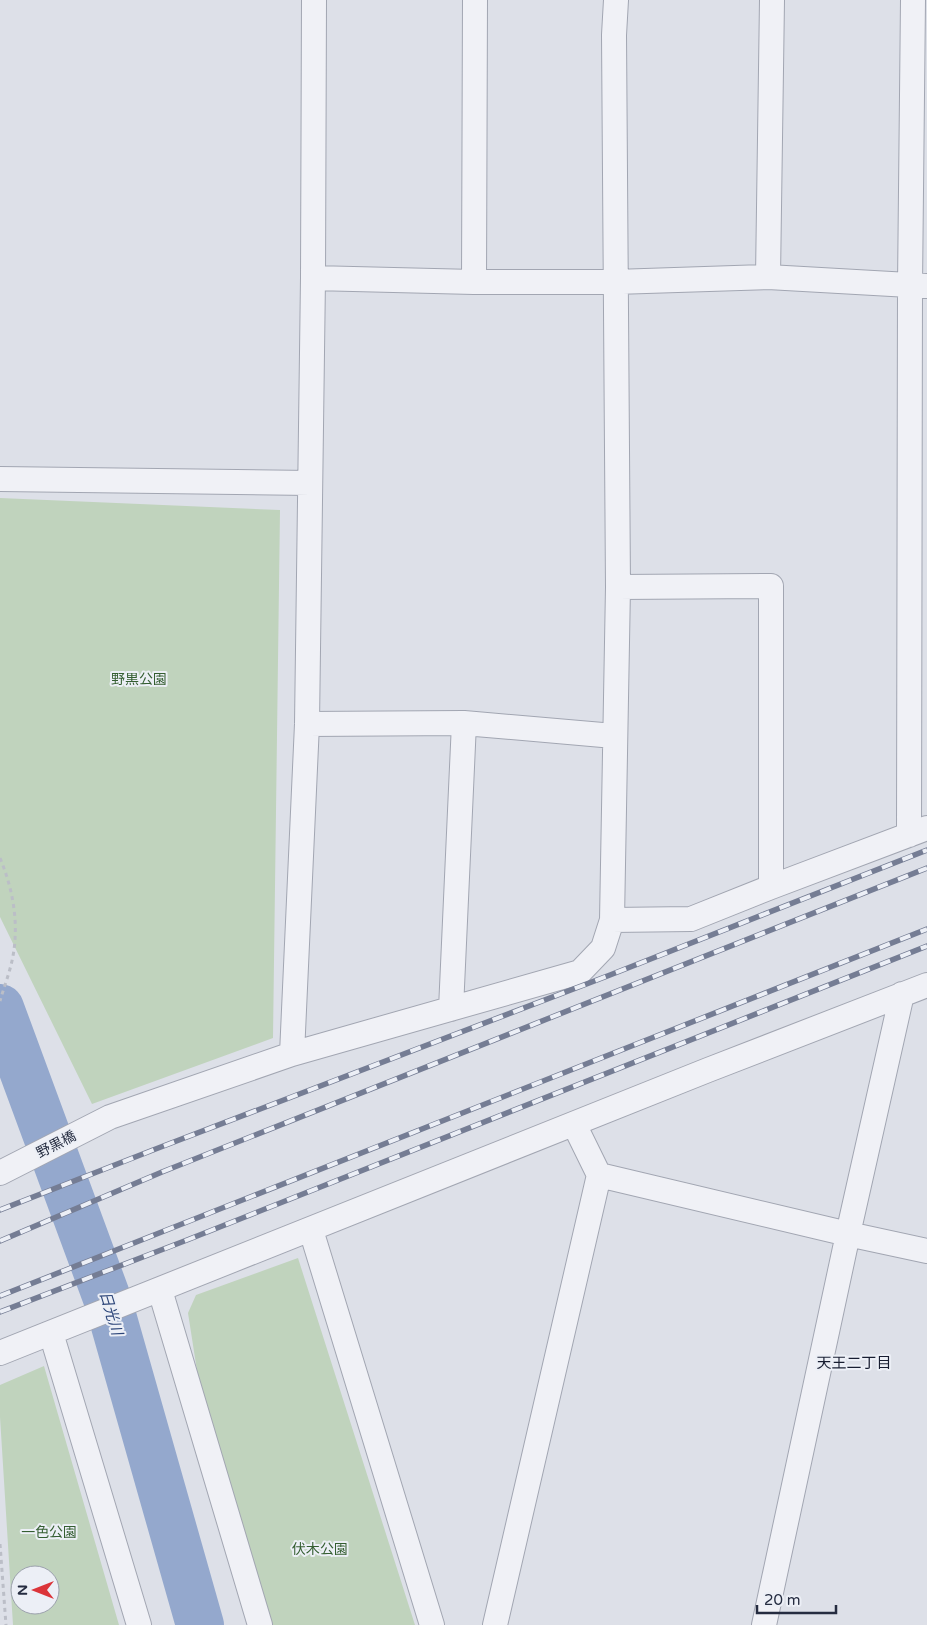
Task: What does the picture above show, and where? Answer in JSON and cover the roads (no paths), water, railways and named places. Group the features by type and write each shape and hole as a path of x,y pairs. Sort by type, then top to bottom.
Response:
{"street":[{"path":"292,1054 306,724 313,278 314,0"},
{"path":"474,282 475,0"},
{"name":"野黒橋","path":"1,1172 110,1117 292,1054 580,972 603,948 612,920 618,587 614,35 616,0"},
{"path":"768,277 772,0"},
{"path":"612,920 691,919 918,831 918,286 912,0"},
{"path":"313,278 474,282 615,282 768,277 918,286"},
{"path":"0,480 310,484"},
{"path":"618,587 771,586 771,887"},
{"path":"306,724 464,723 614,736"},
{"path":"451,1008 464,723"},
{"path":"0,1353 927,985"},
{"path":"764,1625 902,994"},
{"path":"494,1625 599,1175 574,1124"},
{"path":"599,1175 927,1251"},
{"path":"311,1230 432,1625"},
{"path":"156,1292 260,1625"},
{"path":"57,1331 140,1625"}],"waterway":[{"name":"日光川","path":"0,1008 108,1301 200,1625"}],"railway":[{"path":"0,1210 610,975 927,850"},
{"path":"0,1241 162,1172 927,868"},
{"path":"0,1296 927,929"},
{"path":"0,1312 187,1240 927,946"}],"district":[{"name":"天王二丁目","path":"854,1363"}],"park label":[{"name":"野黒公園","path":"139,679"},
{"name":"一色公園","path":"49,1532"},
{"name":"伏木公園","path":"320,1549"}]}
